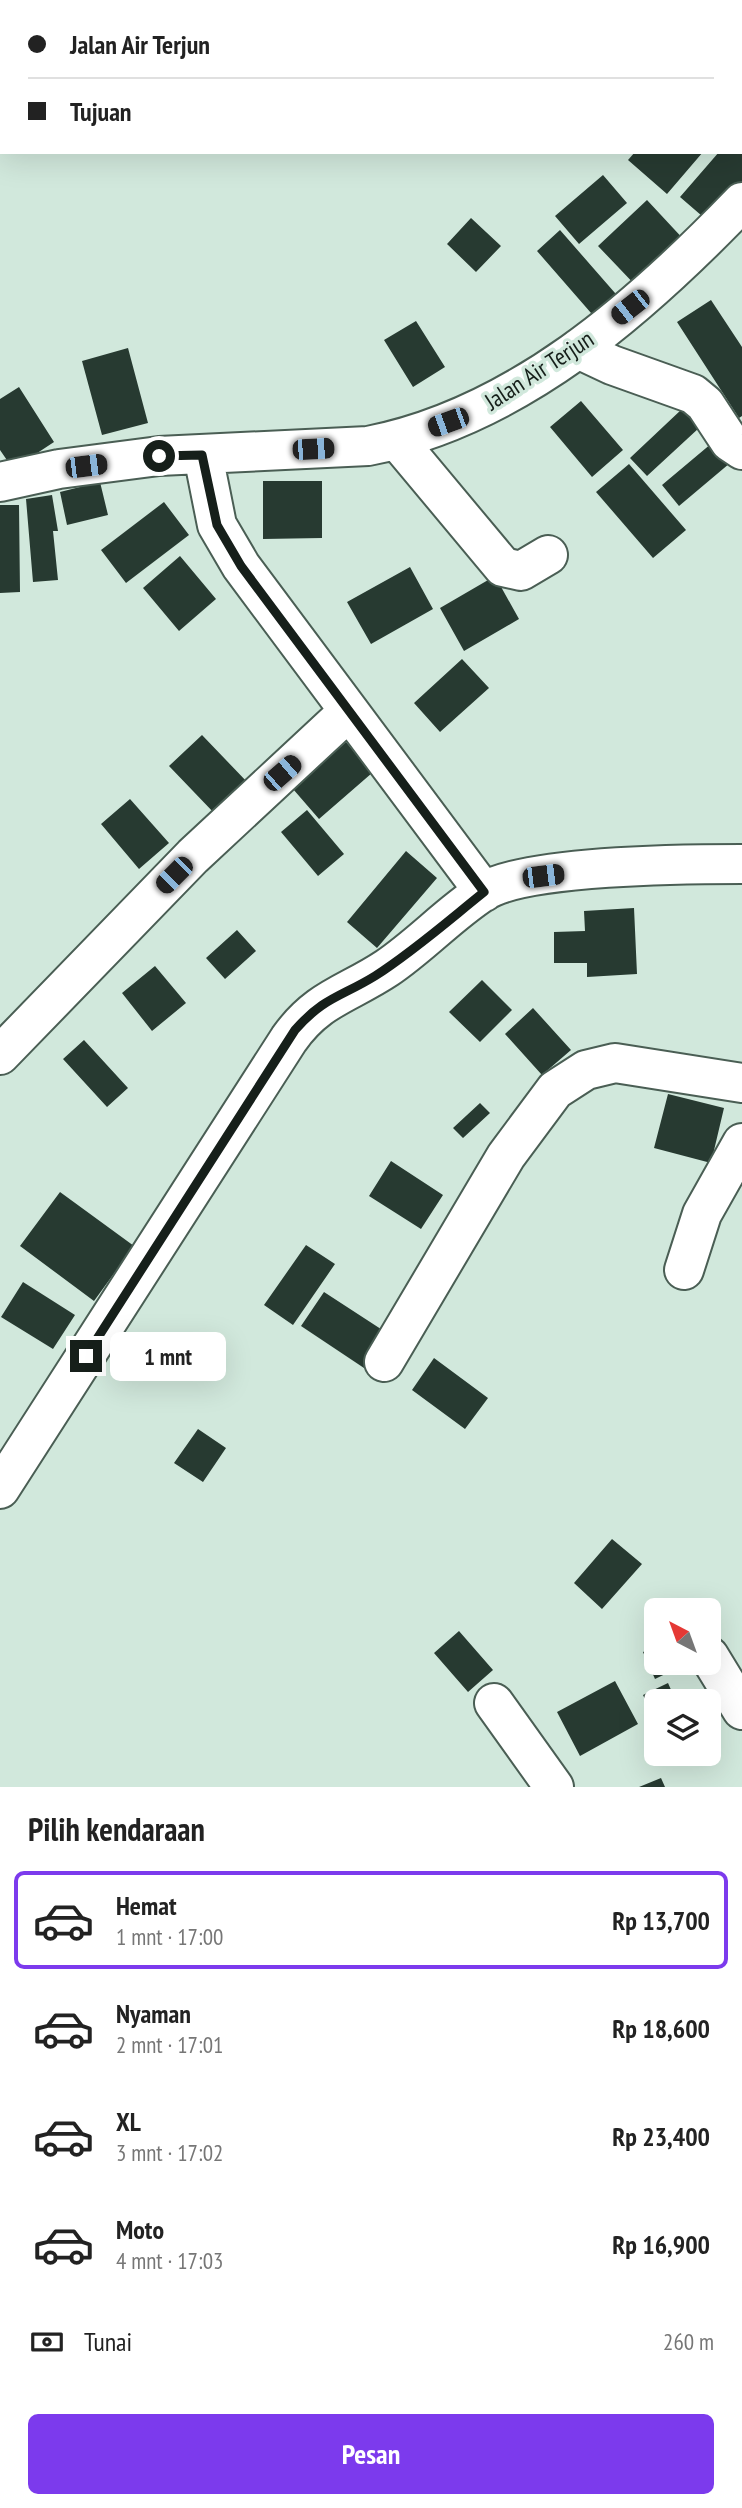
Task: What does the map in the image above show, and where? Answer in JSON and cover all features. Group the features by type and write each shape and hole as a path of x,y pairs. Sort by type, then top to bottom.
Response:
{"street":[{"name":"Jalan Air Terjun","path":"0,482 159,456 369,446 397,440 468,415 578,349 673,271 742,202"},
{"path":"578,349 612,365 693,394 705,404 730,442 742,450"},
{"path":"397,440 503,567 521,571 548,555"},
{"path":"202,455 210,502 225,540 484,892"},
{"path":"0,1055 193,856 349,711"},
{"path":"0,1489 295,1030 322,1002 373,977 396,962 484,892 525,878 597,870 742,864"},
{"path":"384,1362 506,1156 555,1090 586,1070 615,1063 742,1083"},
{"path":"684,1270 702,1214 742,1143"},
{"path":"721,1675 742,1710"},
{"path":"494,1703 554,1787"}],"building":[{"path":"633,154 701,154 667,194 628,160"},
{"path":"717,154 742,154 742,184 709,222 680,197"},
{"path":"603,175 627,203 579,244 555,216"},
{"path":"647,200 687,243 639,289 598,246"},
{"path":"471,218 501,246 476,272 447,244"},
{"path":"560,230 622,301 598,321 537,251"},
{"path":"711,300 742,347 742,416 739,418 677,322"},
{"path":"416,321 445,367 413,387 384,340"},
{"path":"128,348 148,423 102,435 82,361"},
{"path":"19,387 54,442 13,469 0,450 0,399"},
{"path":"581,401 623,450 592,477 550,427"},
{"path":"682,409 699,428 647,476 630,458"},
{"path":"718,438 736,458 679,506 662,485"},
{"path":"629,464 686,530 653,558 596,492"},
{"path":"263,481 322,481 322,538 263,539"},
{"path":"100,482 108,515 67,525 60,492"},
{"path":"52,495 58,531 53,531 58,580 33,582 26,499"},
{"path":"164,502 189,535 126,583 101,550"},
{"path":"0,505 19,505 20,592 0,593"},
{"path":"180,556 216,599 179,631 143,588"},
{"path":"410,567 433,609 371,644 347,602"},
{"path":"495,576 519,619 464,651 440,608"},
{"path":"462,659 489,688 440,732 414,703"},
{"path":"202,735 249,784 216,815 169,766"},
{"path":"346,742 372,773 319,819 293,789"},
{"path":"130,799 169,843 139,869 101,824"},
{"path":"307,810 344,854 318,876 281,832"},
{"path":"406,851 437,878 377,948 347,922"},
{"path":"634,908 637,974 587,977 587,963 554,963 554,932 585,931 584,911"},
{"path":"237,930 256,951 225,979 206,958"},
{"path":"155,966 186,1003 152,1031 122,993"},
{"path":"482,980 512,1010 480,1042 449,1012"},
{"path":"533,1008 571,1050 542,1075 505,1034"},
{"path":"84,1040 128,1088 107,1107 63,1059"},
{"path":"668,1094 724,1108 711,1163 654,1148"},
{"path":"480,1103 490,1113 463,1138 453,1128"},
{"path":"391,1161 443,1195 421,1229 369,1196"},
{"path":"60,1192 134,1246 94,1301 20,1246"},
{"path":"306,1245 335,1264 293,1325 264,1305"},
{"path":"23,1282 75,1315 53,1349 1,1317"},
{"path":"324,1292 387,1333 364,1368 301,1326"},
{"path":"434,1358 488,1398 465,1429 412,1390"},
{"path":"198,1429 226,1448 203,1482 174,1463"},
{"path":"612,1539 642,1564 602,1609 574,1583"},
{"path":"459,1631 493,1670 468,1692 434,1653"},
{"path":"615,1681 638,1724 580,1756 557,1712"},
{"path":"668,1683 671,1689 656,1689"},
{"path":"661,1778 665,1787 639,1787"}],"route":[{"path":"86,1356 295,1030 322,1002 373,977 396,962 484,892 241,566 217,525 202,455 159,456"}]}
